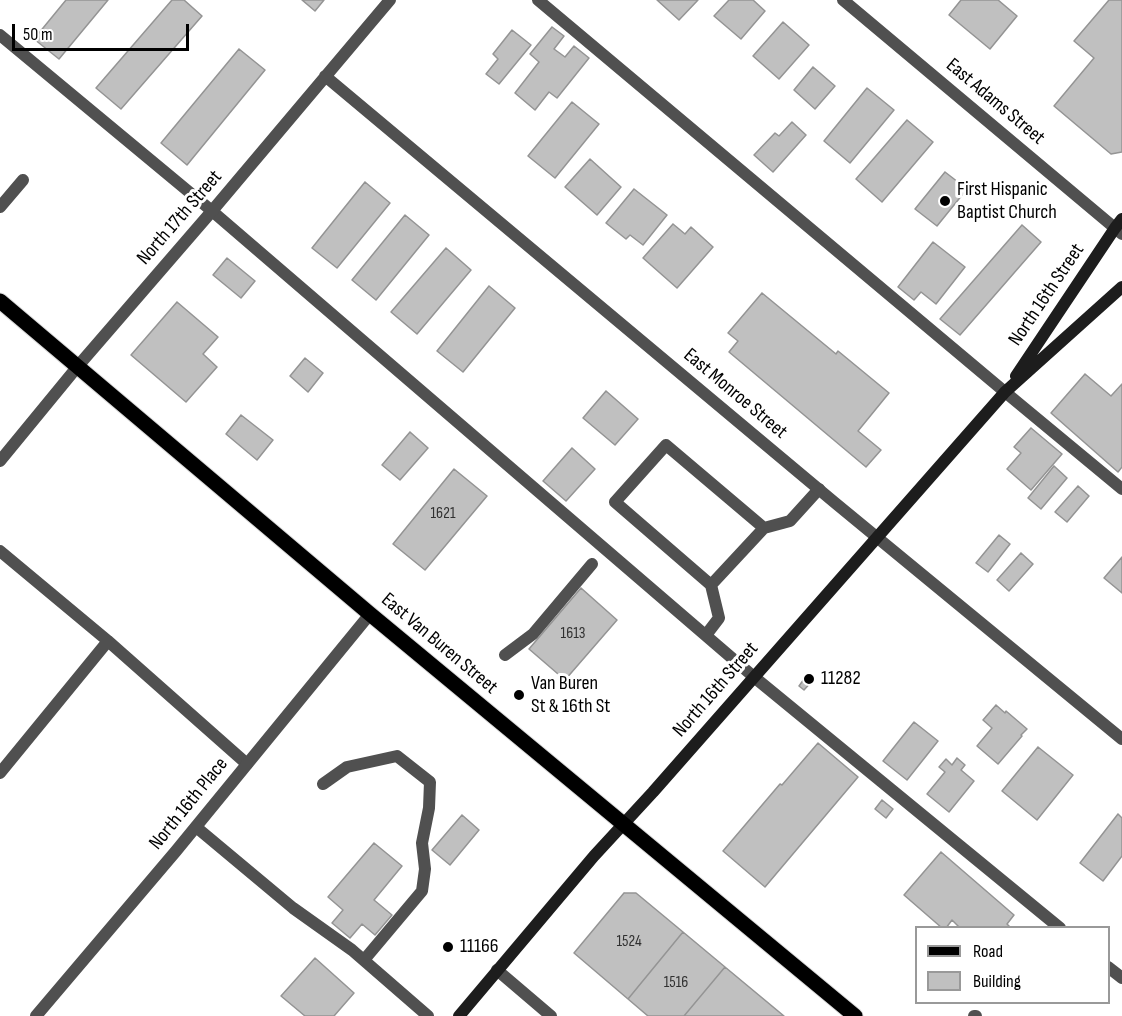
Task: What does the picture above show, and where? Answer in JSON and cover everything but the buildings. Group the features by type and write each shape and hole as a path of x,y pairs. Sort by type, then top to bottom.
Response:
{"main road":[{"name":"North 16th Street","path":"459,1016 623,824 1005,392 1120,227"},
{"name":"North 16th Street","path":"1005,392 1122,287"},
{"name":"East Van Buren Street","path":"0,301 370,614 855,1016"}],"street":[{"name":"North 17th Street","path":"0,461 78,366 390,0"},
{"path":"538,0 1122,489"},
{"name":"East Adams Street","path":"843,0 1120,227"},
{"path":"0,35 212,211 754,677 1059,926"},
{"name":"East Monroe Street","path":"325,76 1122,739"},
{"path":"0,207 23,180"},
{"path":"706,635 719,618 711,585 615,502 666,445 764,528"},
{"path":"711,585 764,528 789,521 819,489"},
{"path":"0,551 108,641 247,764"},
{"path":"505,655 533,634 592,564"},
{"name":"North 16th Place","path":"36,1016 196,827 370,614"},
{"path":"0,773 108,641"},
{"path":"323,784 347,767 397,756 430,782 429,808 422,843 426,869 422,891 364,960"},
{"path":"196,827 292,908 352,950 428,1016"},
{"path":"1110,969 1122,978"},
{"path":"497,970 551,1016"}],"place":[{"name":"First Hispanic Baptist Church","path":"945,201"},
{"name":"11282","path":"809,679"},
{"name":"Van Buren St & 16th St","path":"519,695"},
{"name":"11166","path":"448,947"}]}
